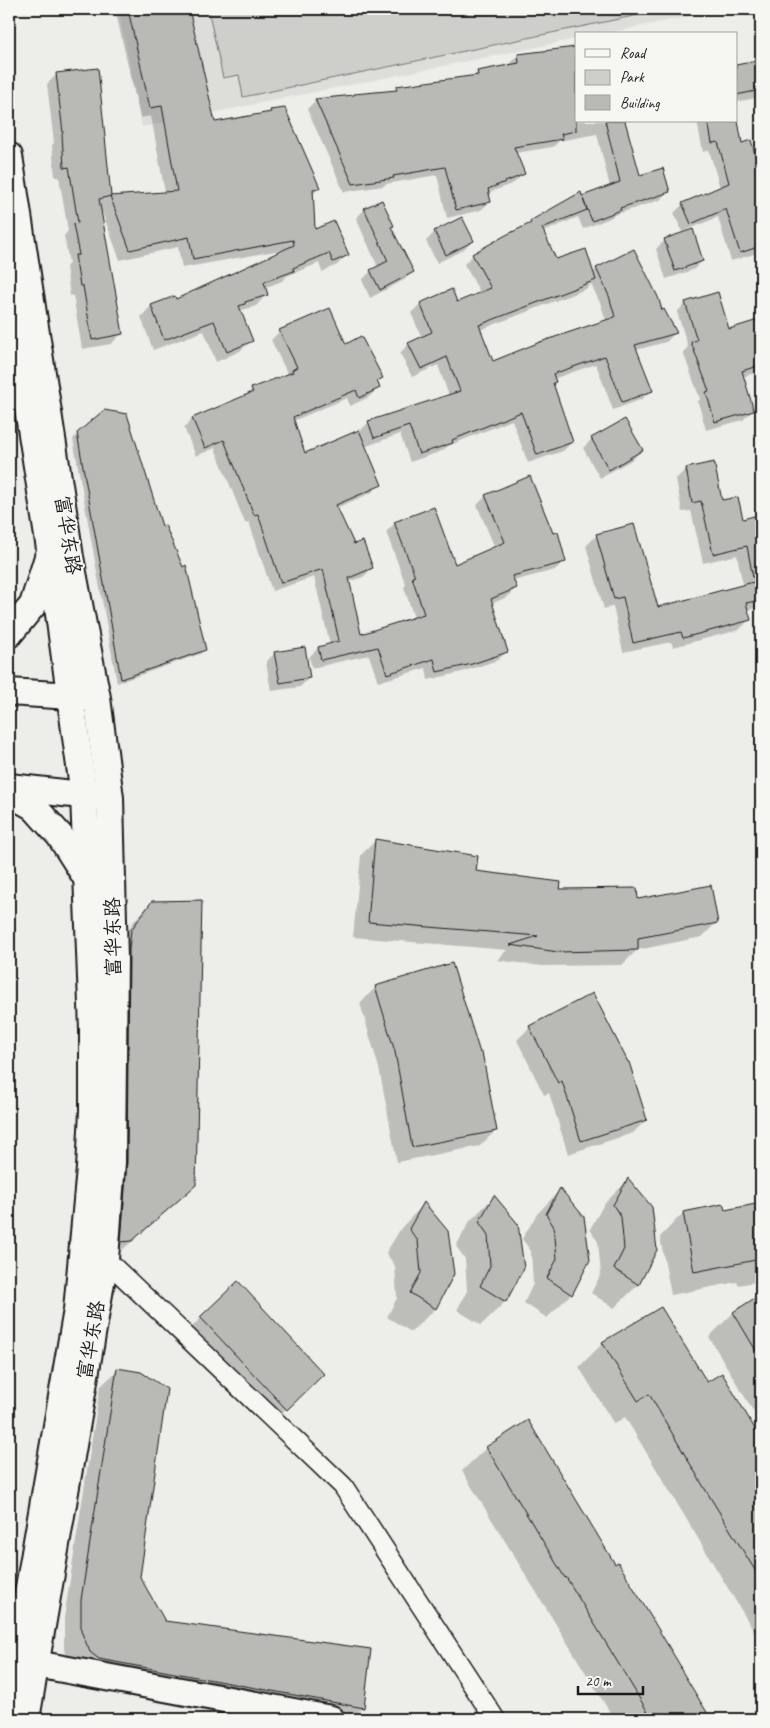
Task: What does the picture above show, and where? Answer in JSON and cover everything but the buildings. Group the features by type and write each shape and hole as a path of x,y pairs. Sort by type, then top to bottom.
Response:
{"main road":[{"name":"富华东路","path":"9,156 70,557 97,698 110,798 114,960 113,1152 105,1259 26,1662 9,1703"},
{"name":"富华东路","path":"9,287 50,549 84,795 93,1030 93,1110 90,1168 77,1310 26,1662 26,1719"},
{"path":"9,634 34,605 50,549"},
{"path":"9,692 97,698"},
{"path":"9,788 110,798"},
{"path":"9,793 34,807 60,836 87,879"},
{"path":"26,1662 331,1719"}],"street":[{"path":"105,1259 344,1486 495,1719"}],"shaded area":[{"path":"118,9 726,9 612,32 575,32 575,39 142,127"}],"green space":[{"path":"208,9 667,9 243,97 239,75 223,78"}]}
